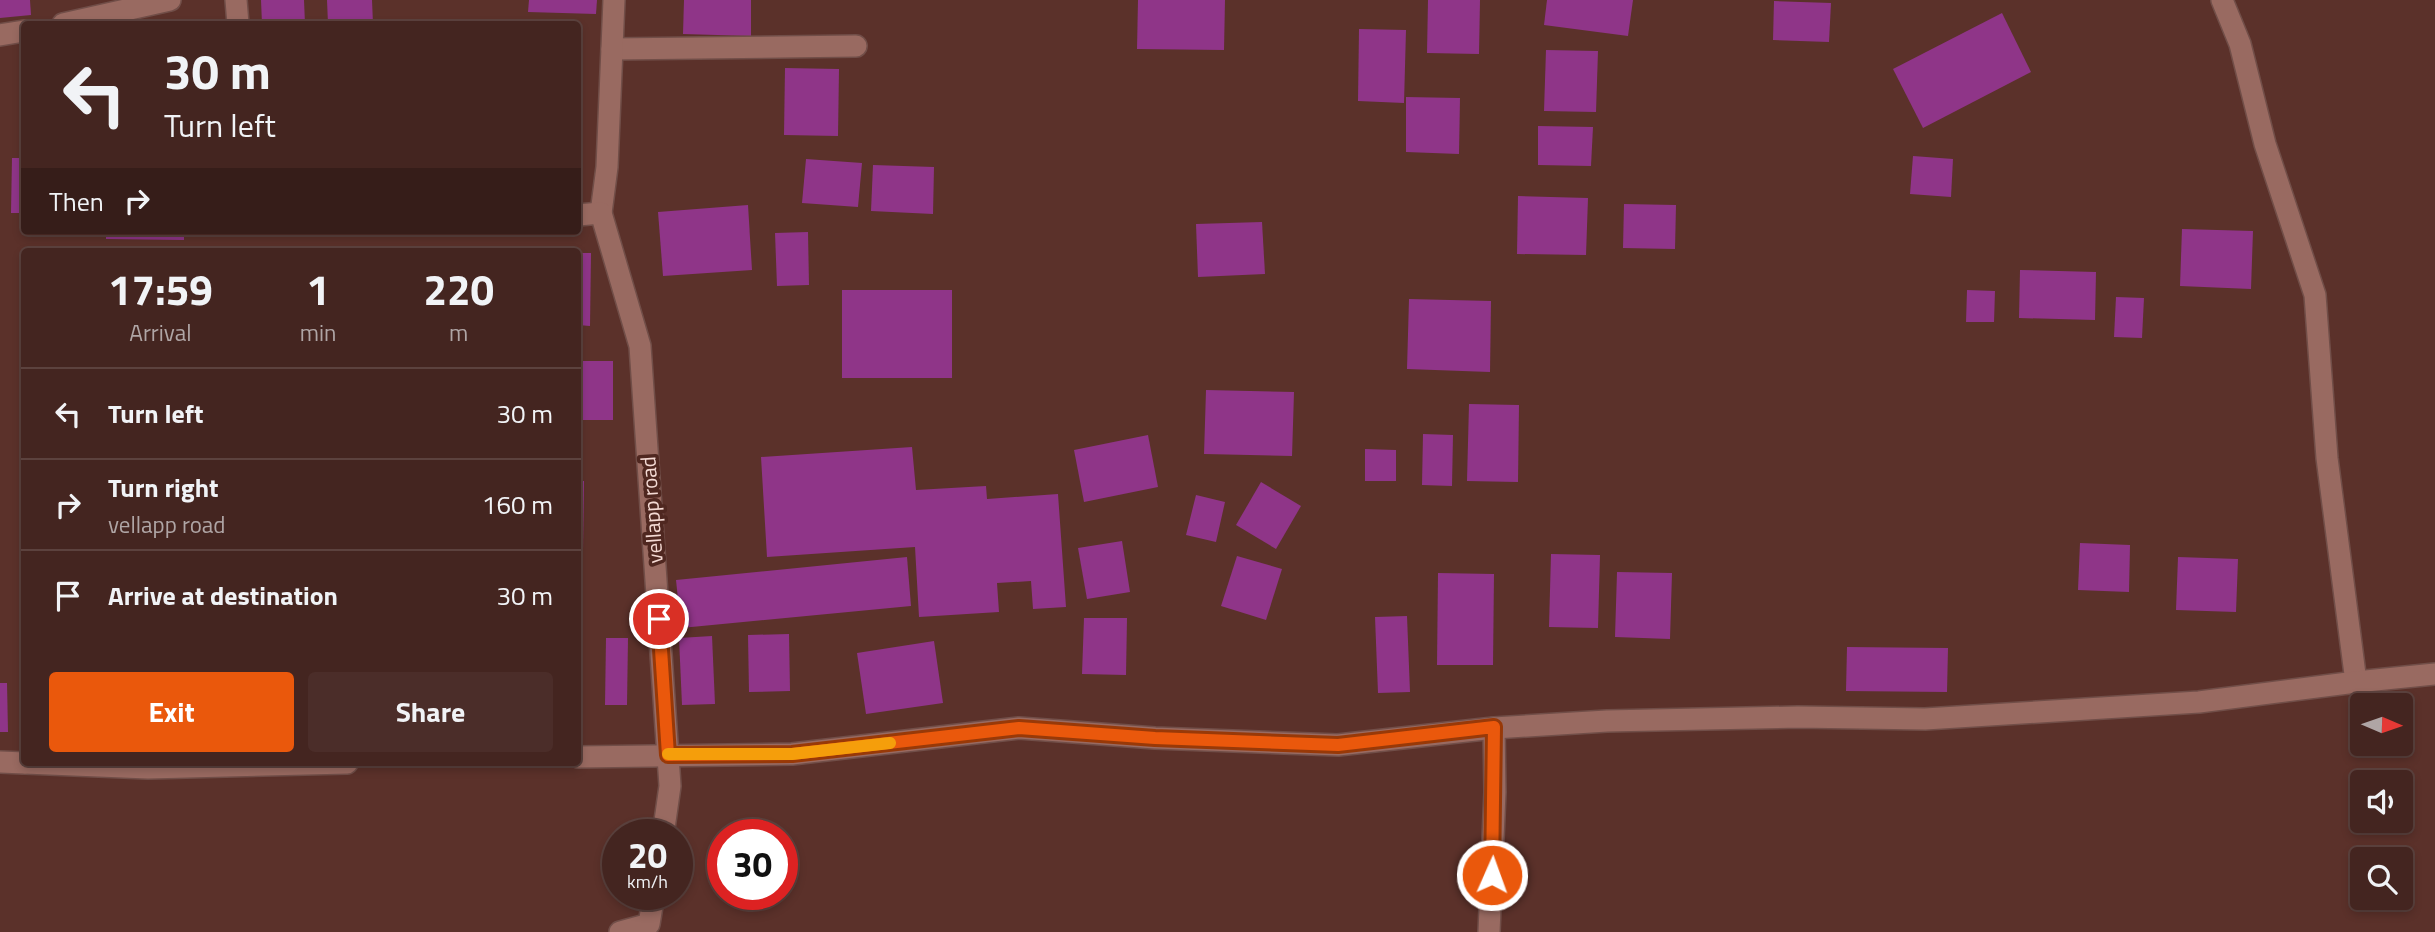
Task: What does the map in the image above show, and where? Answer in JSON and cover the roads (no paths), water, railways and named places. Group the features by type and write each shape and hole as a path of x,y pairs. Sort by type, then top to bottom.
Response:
{"street":[{"path":"77,21 170,0"},
{"path":"236,0 238,21"},
{"path":"581,215 601,213 607,167 614,0"},
{"path":"2222,0 2240,44 2265,144 2315,295 2327,458 2356,682"},
{"path":"0,35 21,32"},
{"path":"612,49 856,46"},
{"name":"vellapp road","path":"601,213 640,346 670,786 665,819"},
{"path":"581,757 792,754 1019,728 1155,738 1338,745 1494,727 1607,721 1925,719 2199,702 2435,674"},
{"path":"1489,932 1495,806 1494,727"},
{"path":"0,762 21,763"},
{"path":"99,766 228,766"},
{"path":"620,932 649,924 651,910"}]}
